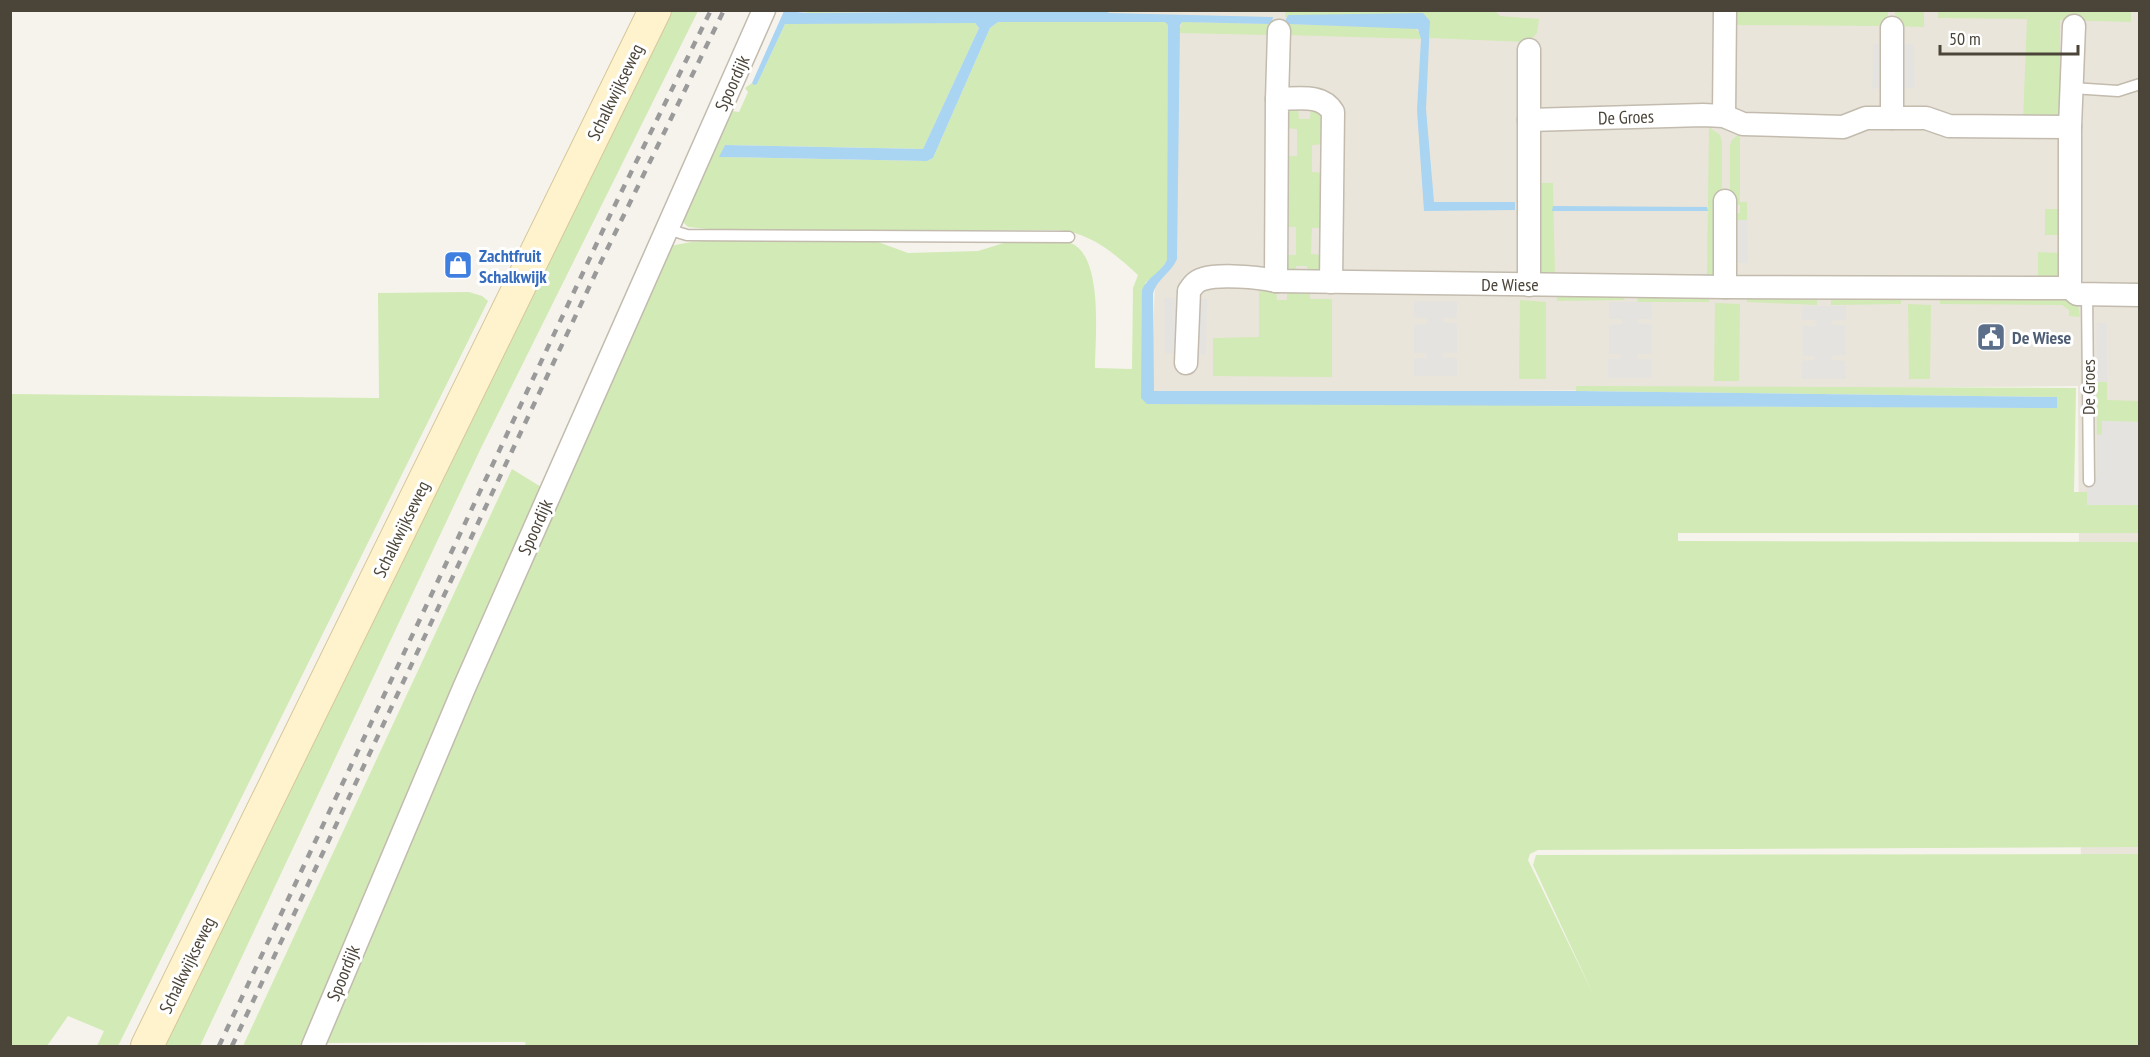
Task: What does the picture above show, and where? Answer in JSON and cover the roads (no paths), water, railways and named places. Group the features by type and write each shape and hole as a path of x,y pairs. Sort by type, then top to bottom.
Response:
{"street":[{"name":"Schalkwijkseweg","path":"147,1047 655,10"},
{"name":"Spoordijk","path":"313,1047 464,688 764,10"},
{"path":"1724,116 1725,10"},
{"name":"De Groes","path":"2074,26 2070,127 2079,291"},
{"path":"1892,28 1892,118"},
{"path":"1276,281 1279,31"},
{"path":"1529,50 1529,285"},
{"path":"1277,99 1321,99 1328,103 1333,112 1331,282"},
{"name":"De Groes","path":"1529,120 1724,116 1743,124 1843,127 1866,118 1926,118 1948,126 2070,127"},
{"path":"1725,201 1725,287"},
{"name":"De Wiese","path":"1186,363 1189,291 1195,282 1205,278 1529,285 2079,291"},
{"path":"2079,291 2139,295"}],"lane":[{"path":"2072,88 2118,91 2139,84"},
{"path":"667,229 687,235 1069,237"},
{"name":"De Groes","path":"2079,291 2089,481"}],"water":[{"path":"1106,10 1109,13 1273,17 1269,24 1182,22 1180,25 1177,259 1153,294 1154,391 1576,391 2057,397 2057,408 1147,404 1141,398 1142,290 1167,260 1168,25 1165,22 998,22 990,28 933,158 927,161 719,157 725,145 923,149 979,28 975,23 785,24 757,84 754,85 752,83 784,11 808,13"},
{"path":"1423,13 1430,21 1426,109 1434,202 1515,202 1515,210 1424,211 1417,110 1421,39 1418,29 1288,24 1285,21 1288,15"},
{"path":"1553,206 1707,207 1708,211 1552,211"}],"railway":[{"path":"219,1046 612,211 711,10"},
{"path":"232,1046 599,266 724,10"}],"place":[{"name":"Zachtfruit Schalkwijk","path":"458,265"},
{"name":"De Wiese","path":"1991,337"}]}
